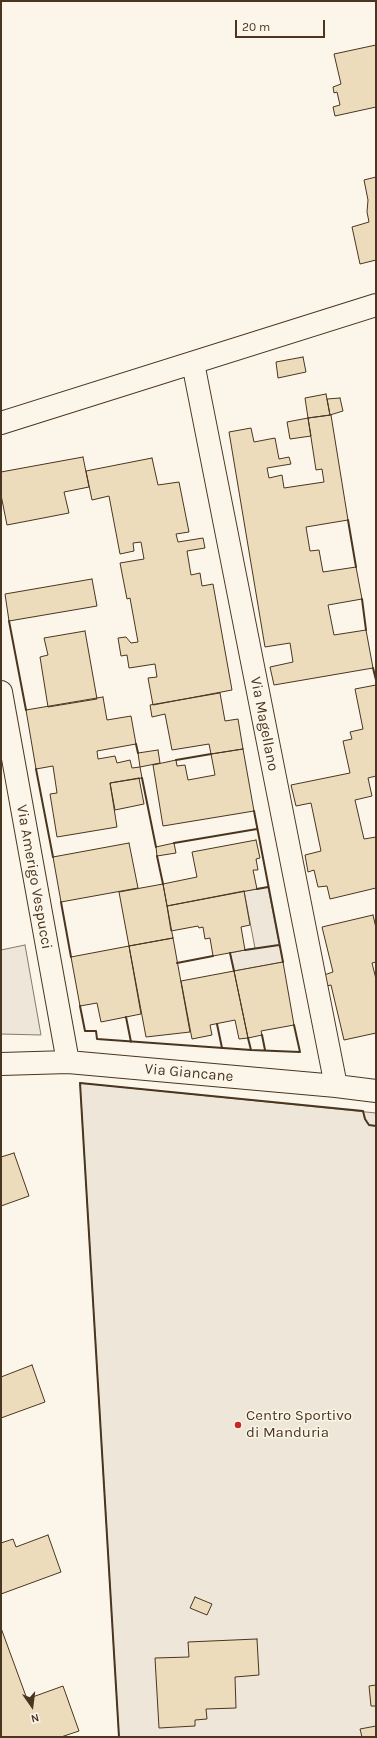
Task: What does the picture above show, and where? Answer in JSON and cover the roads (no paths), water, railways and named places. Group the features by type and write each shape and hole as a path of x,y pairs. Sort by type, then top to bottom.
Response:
{"street":[{"path":"1,423 376,305"},
{"name":"Via Magellano","path":"193,363 336,1086"},
{"name":"Via Amerigo Vespucci","path":"1,692 68,1062"},
{"name":"Via Giancane","path":"1,1064 68,1062 336,1086 376,1092"}],"place":[{"name":"Centro Sportivo di Manduria","path":"238,1425"}]}
